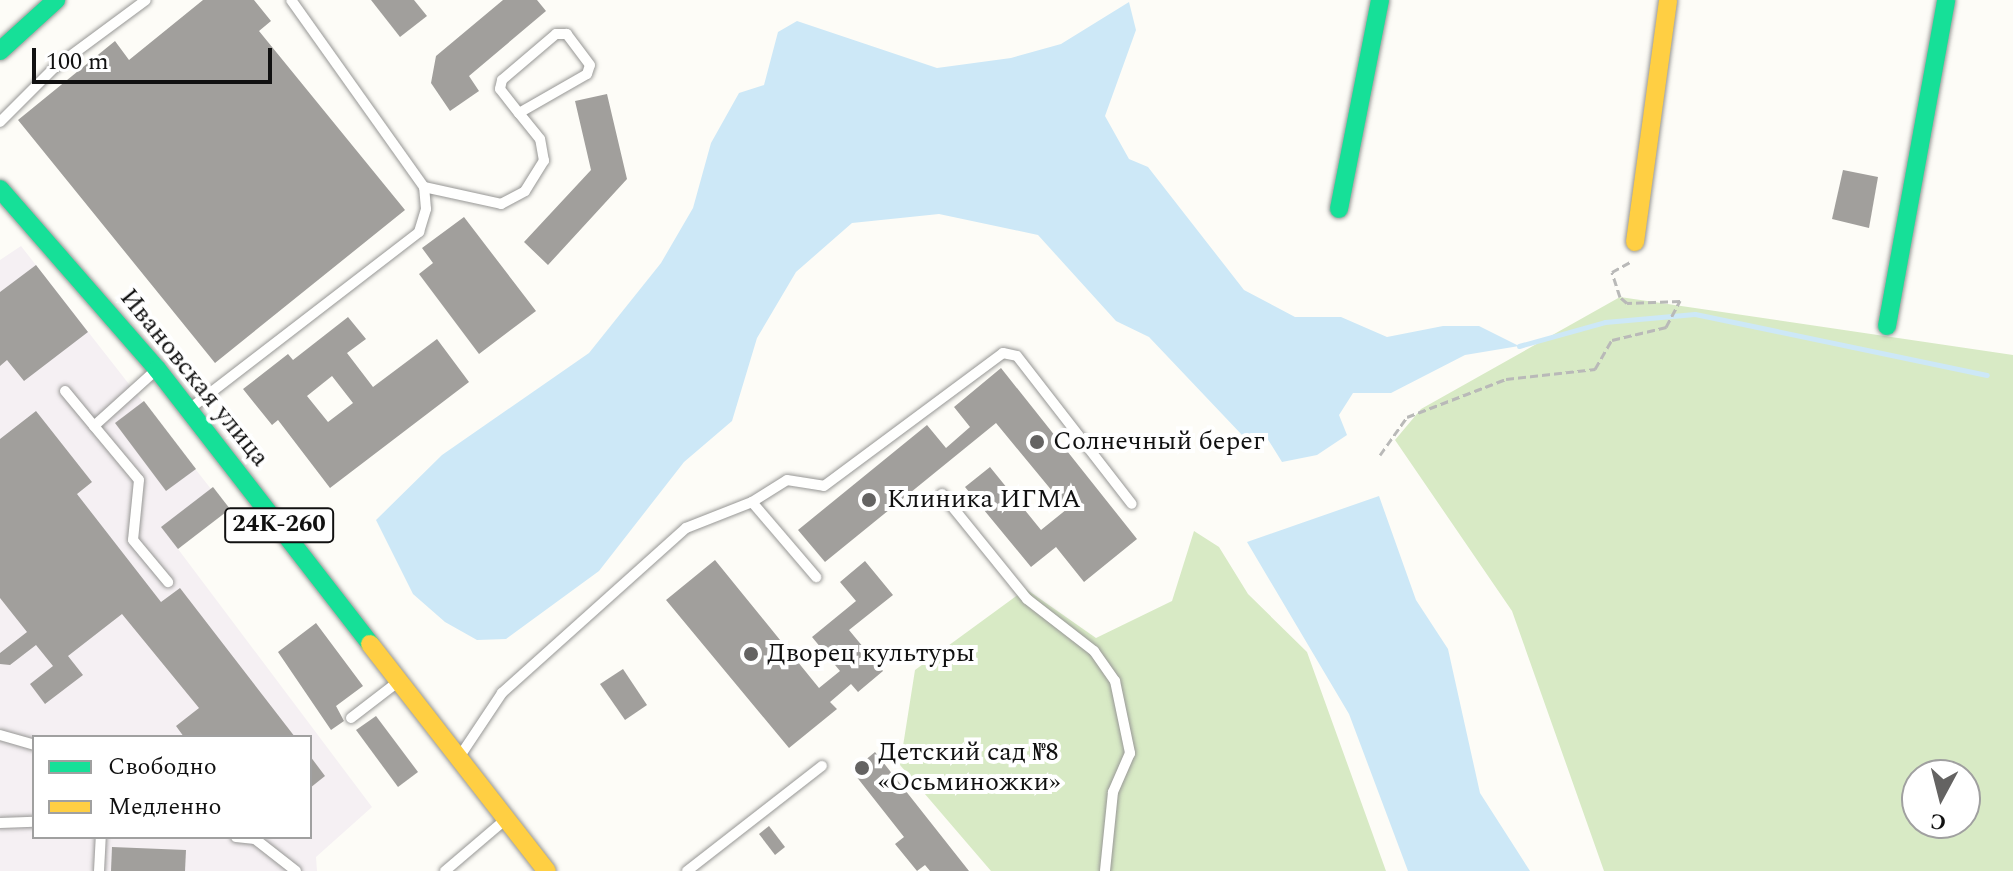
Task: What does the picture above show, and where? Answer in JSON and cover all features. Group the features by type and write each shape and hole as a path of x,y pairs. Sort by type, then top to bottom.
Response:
{"main road":[{"path":"0,51 56,0"},
{"path":"1339,209 1380,0"},
{"path":"1635,242 1668,0"},
{"path":"1887,326 1946,0"},
{"name":"Ивановская улица","path":"0,189 157,369 547,871"}],"lane":[{"path":"0,122 54,68 146,0"},
{"path":"189,409 419,232 426,209 424,187 291,0"},
{"path":"424,187 501,204 525,191 544,161 540,139 519,113 500,89 502,80 556,34 567,34 590,65 587,74 519,113"},
{"path":"459,758 502,693 686,528 752,502 787,480 824,486 1003,353 1017,356 1132,504"},
{"path":"94,426 157,369"},
{"path":"65,391 139,480 133,540 168,582"},
{"path":"942,494 1027,599 1094,651 1115,681 1130,753 1113,792 1105,871"},
{"path":"752,502 816,577"},
{"path":"351,718 399,681"},
{"path":"0,735 32,744"},
{"path":"687,871 822,766"},
{"path":"445,871 506,819"},
{"path":"0,823 32,822"},
{"path":"99,871 101,839"},
{"path":"255,839 296,871"}],"path":[{"path":"1380,455 1407,417 1506,379 1595,369 1612,340 1666,327 1680,301 1627,303 1620,297 1612,272 1636,259 1635,242"}],"shaded area":[{"path":"21,246 211,489 178,549 372,807 316,857 317,871 0,871 0,260"}],"green space":[{"path":"1620,297 2013,355 2013,871 1604,871 1512,611 1395,440 1421,409"},
{"path":"1194,531 1219,547 1248,594 1307,652 1386,871 991,871 900,765 915,670 1026,589 1096,638 1172,601"}],"water":[{"path":"1129,2 1136,30 1105,116 1129,159 1148,167 1244,290 1295,317 1341,317 1387,337 1443,326 1479,326 1519,346 1465,355 1391,393 1353,393 1339,415 1347,435 1317,455 1282,462 1267,438 1242,435 1149,337 1116,321 1038,235 939,214 852,223 796,272 757,338 732,421 684,462 599,571 506,639 477,640 445,622 413,594 376,520 442,455 589,353 661,263 693,208 711,143 739,93 764,85 778,32 797,21 937,68 1011,58 1061,44"},
{"path":"1379,496 1416,600 1448,649 1480,793 1530,871 1408,871 1349,714 1247,542"}],"building":[{"path":"203,0 254,0 271,21 259,31 405,210 215,363 18,120 115,41 129,60"},
{"path":"371,0 414,0 427,16 400,37"},
{"path":"503,0 537,0 546,11 469,76 479,91 450,111 431,83 436,56"},
{"path":"607,94 627,179 548,265 524,242 591,170 575,101"},
{"path":"1843,170 1878,177 1869,228 1832,219"},
{"path":"464,217 536,311 479,354 419,274 433,263 422,248"},
{"path":"36,265 88,332 24,381 7,360 0,366 0,292"},
{"path":"348,317 366,339 347,353 373,387 437,339 469,382 330,488 278,420 272,425 243,389 288,354 293,360","holes":["332,376 353,403 328,422 307,396"]},
{"path":"1001,368 1137,539 1084,582 1056,547 1031,567 965,487 990,467 1041,530 1067,509 996,423 825,562 798,530 927,425 946,448 970,427 954,407"},
{"path":"144,401 196,469 166,491 115,423"},
{"path":"36,411 92,482 77,494 161,602 180,588 293,735 183,735 176,726 199,708 122,614 68,656 83,675 45,704 30,684 53,666 36,645 10,665 0,664 0,653 27,632 0,598 0,439"},
{"path":"213,487 230,509 178,549 161,527"},
{"name":"Дворец культуры","path":"715,560 819,688 840,671 812,637 856,601 840,582 865,561 893,595 849,630 883,671 858,692 851,684 830,702 837,709 789,748 666,600"},
{"path":"316,623 363,686 336,706 344,721 331,730 278,652"},
{"path":"623,669 647,705 625,720 600,684"},
{"path":"376,716 418,772 398,787 356,730"},
{"path":"875,752 969,871 930,871 925,865 917,871 895,844 904,837 852,771"},
{"path":"312,759 325,776 312,786"},
{"path":"769,826 785,847 775,855 759,834"},
{"path":"112,847 186,850 185,871 111,871"}],"waterway":[{"path":"1519,346 1605,322 1695,314 1987,375"}],"traffic: fast":[{"path":"0,51 56,0"},
{"path":"1339,209 1380,0"},
{"path":"1887,326 1946,0"},
{"path":"0,189 157,369 370,644"}],"traffic: slow":[{"path":"1635,242 1668,0"},
{"path":"370,644 547,871"}],"place":[{"name":"Солнечный берег","path":"1037,442"},
{"name":"Клиника ИГМА","path":"869,500"},
{"name":"Дворец культуры","path":"751,654"},
{"name":"Детский сад №8 «Осьминожки»","path":"862,768"}]}
